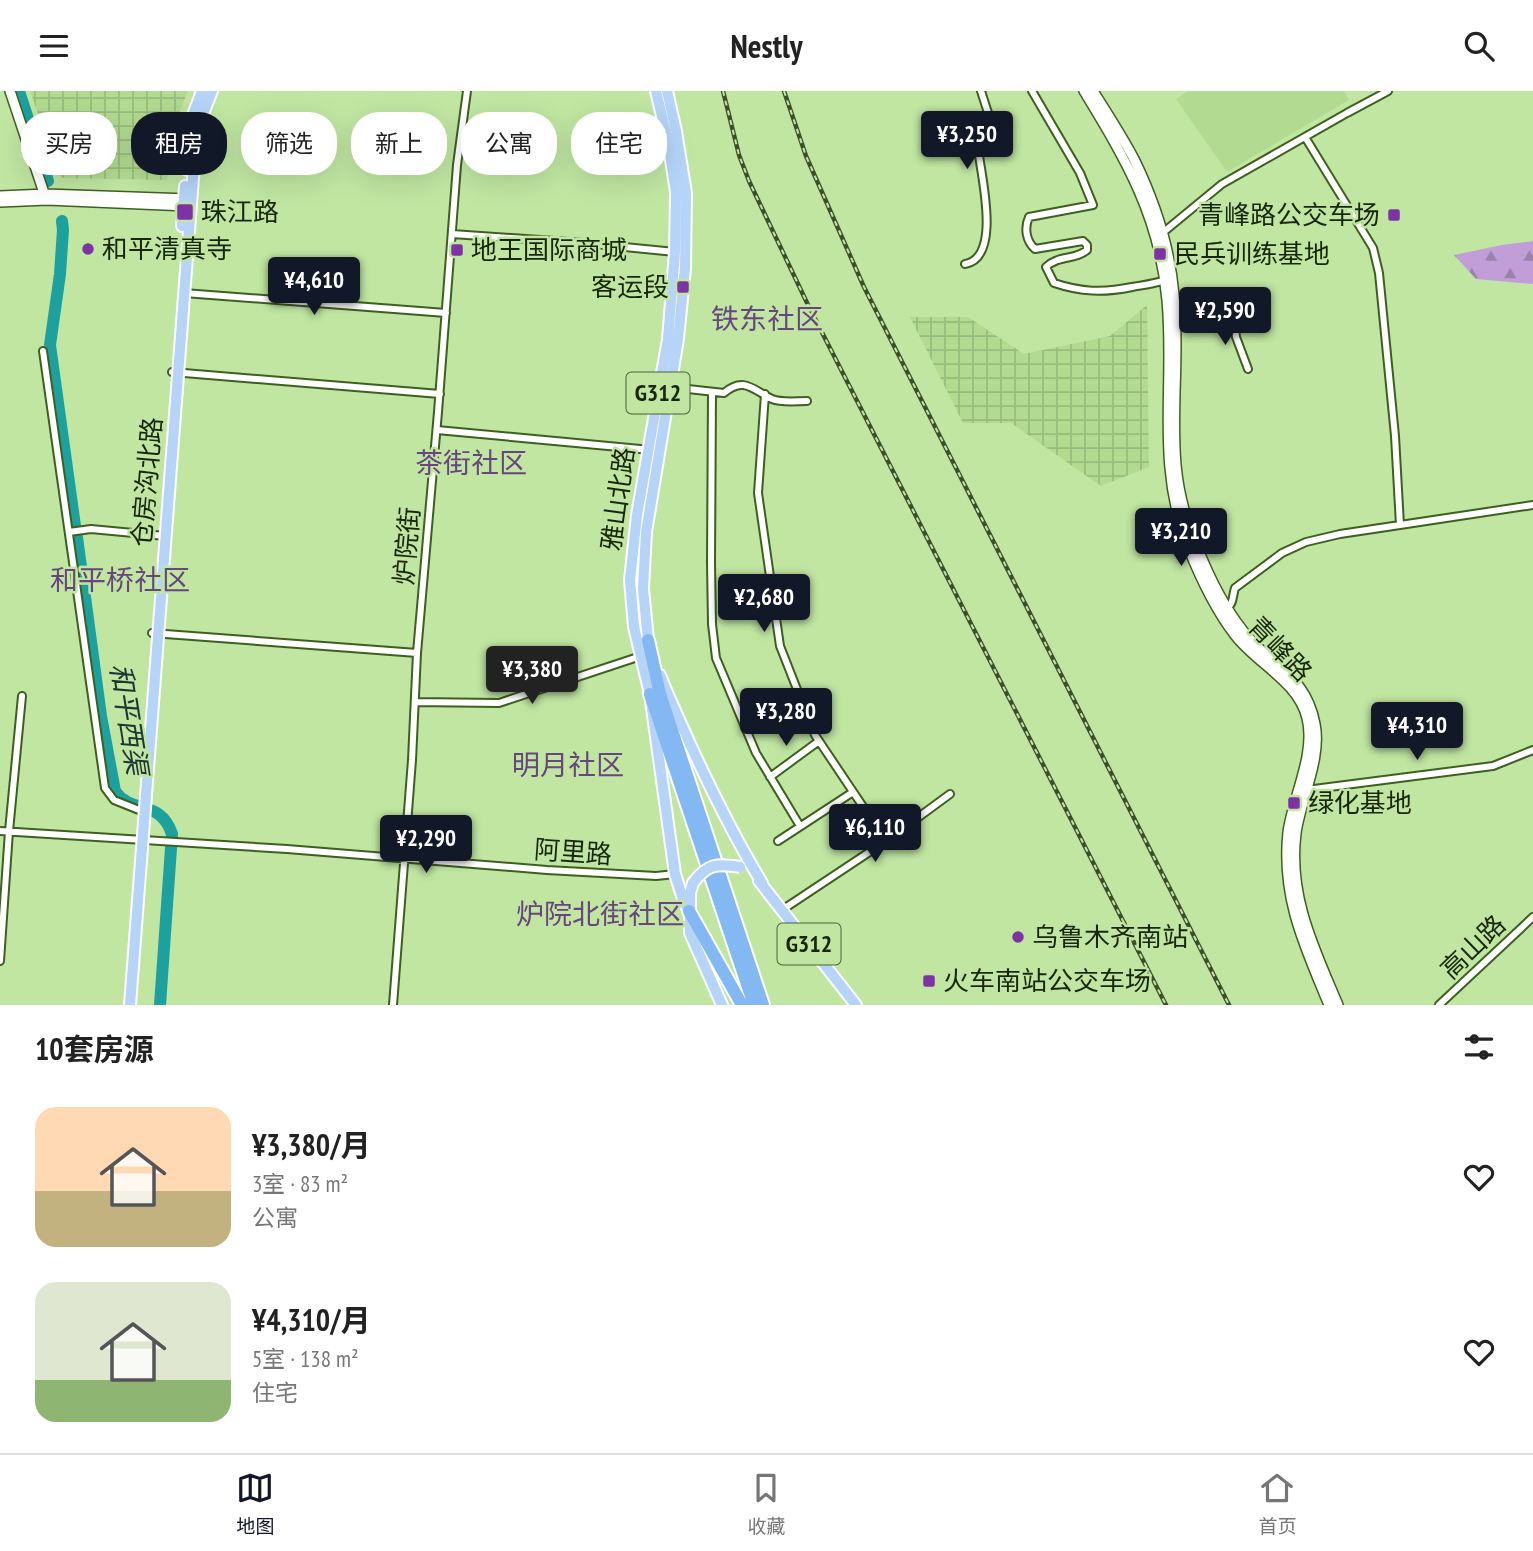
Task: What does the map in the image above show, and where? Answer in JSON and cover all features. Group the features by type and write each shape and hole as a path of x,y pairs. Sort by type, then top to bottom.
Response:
{"highway":[{"name":"雅山北路","path":"648,640 660,694 763,1005"},
{"path":"650,694 754,1005"},
{"path":"689,911 742,1005"}],"main road":[{"path":"10,91 46,197"},
{"name":"仓房沟北路","path":"130,1005 192,118 202,91"},
{"name":"仓房沟北路","path":"175,372 184,293 187,203 201,119 212,91"},
{"name":"雅山北路","path":"656,91 676,192 675,252 668,339 646,532 643,589 648,640 666,691 694,753 739,846 762,883"},
{"name":"雅山北路","path":"667,91 686,193 685,268 670,387 637,515 630,580 634,627 650,694 675,874 689,911"},
{"name":"青峰路","path":"1084,91 1120,150 1143,198 1159,235 1173,281 1177,365 1175,444 1181,495 1195,542 1235,636 1290,687 1303,705 1307,718 1309,743 1289,831 1288,873 1296,922 1329,1005"},
{"name":"青峰路","path":"1093,91 1133,157 1151,197 1159,235 1169,336 1168,447 1172,493 1187,545 1203,581 1223,610 1251,640 1290,674 1308,699 1315,719 1317,742 1299,815 1295,840 1295,871 1306,927 1338,1005"},
{"path":"0,196 187,203"},
{"path":"0,202 46,197"},
{"name":"仓房沟北路","path":"123,1005 140,841"},
{"path":"689,911 692,883 710,866 725,864 740,867 762,883"},
{"name":"G312","path":"762,883 856,1005"},
{"name":"G312","path":"689,911 690,933 722,1005"}],"street":[{"name":"炉院街","path":"393,1005 412,760 417,653 457,165 467,91"},
{"path":"965,264 975,260 981,253 988,227 979,155 991,141 990,119 981,91"},
{"path":"1032,91 1080,173 1093,205 1029,217 1027,221 1026,236 1035,249 1083,241 1087,245 1087,250 1082,255 1052,261 1046,267 1054,283 1079,290 1115,291 1165,280"},
{"path":"1159,235 1222,184 1388,91"},
{"path":"1305,137 1373,248 1395,436 1400,525"},
{"path":"452,234 675,252"},
{"path":"184,293 446,313"},
{"path":"1234,318 1236,337 1248,369"},
{"path":"43,351 105,788 114,800 142,807"},
{"path":"175,372 440,394"},
{"path":"670,387 724,393 732,387 742,385 752,387 774,400 807,401"},
{"path":"712,393 711,575 716,658 756,753 800,826"},
{"path":"765,394 758,493 780,646 815,736 886,841"},
{"path":"437,430 654,450"},
{"path":"1223,610 1231,606 1235,588 1282,553 1306,542 1340,534 1533,505"},
{"path":"69,532 91,529 162,536"},
{"path":"155,633 417,653"},
{"path":"415,702 499,703 640,656"},
{"path":"0,961 22,696"},
{"path":"769,777 819,741"},
{"path":"1306,790 1493,766 1533,750"},
{"path":"778,841 853,792"},
{"path":"782,910 886,841 950,794"},
{"name":"阿里路","path":"0,831 286,849 404,860 656,876 675,874"},
{"name":"高山路","path":"1439,1005 1533,917"}],"shaded area":[{"path":"30,91 188,91 180,112 131,112 131,175 168,175 167,180 61,178 60,175 117,175 117,112 37,112"},
{"path":"1188,91 1344,91 1349,100 1227,172 1176,99"},
{"path":"1147,305 1149,467 1101,486 1011,423 963,423 910,317 968,317 1024,354 1110,336"}],"green space":[{"path":"1533,241 1533,284 1476,279 1454,255 1502,245"}],"waterway":[{"name":"和平西渠","path":"19,91 48,181"},
{"name":"和平西渠","path":"62,221 60,274 50,345 75,526"},
{"name":"和平西渠","path":"77,537 101,716 115,791 129,803 160,815 172,834 160,1005"}],"railway":[{"path":"723,91 739,155 749,181 809,307 1166,1005"},
{"path":"784,91 806,156 864,287 1229,1005"}],"place":[{"name":"珠江路","path":"185,212"},
{"name":"青峰路公交车场","path":"1394,215"},
{"name":"和平清真寺","path":"88,249"},
{"name":"地王国际商城","path":"457,250"},
{"name":"民兵训练基地","path":"1160,254"},
{"name":"客运段","path":"683,287"},
{"name":"绿化基地","path":"1294,803"},
{"name":"乌鲁木齐南站","path":"1018,937"},
{"name":"火车南站公交车场","path":"929,981"}],"district":[{"name":"铁东社区","path":"767,319"},
{"name":"茶街社区","path":"471,463"},
{"name":"和平桥社区","path":"120,580"},
{"name":"明月社区","path":"568,765"},
{"name":"炉院北街社区","path":"600,914"}]}
